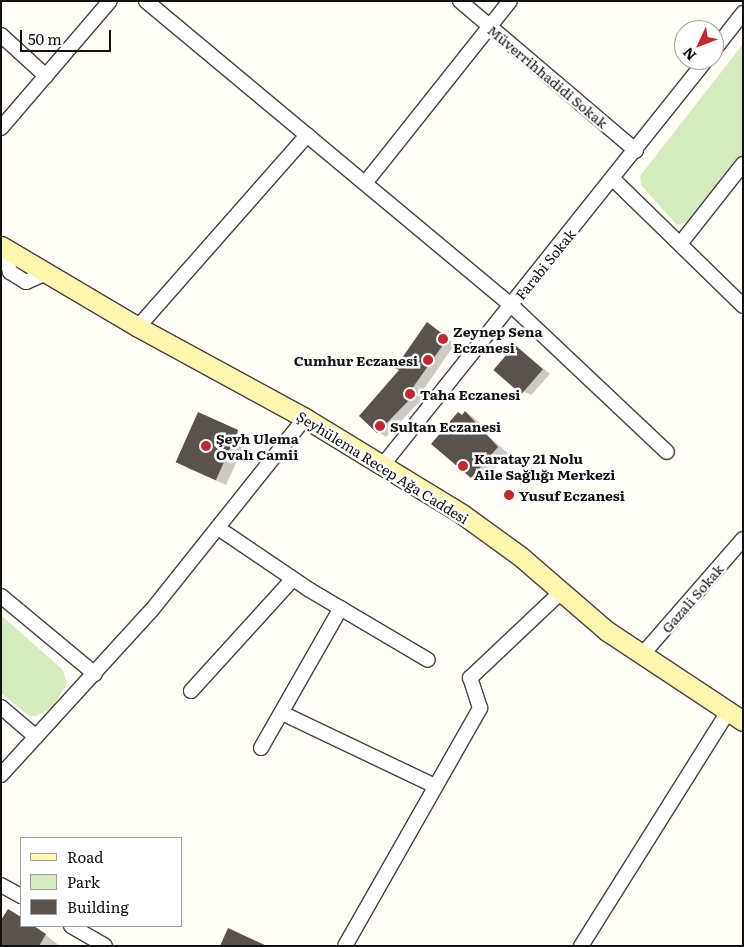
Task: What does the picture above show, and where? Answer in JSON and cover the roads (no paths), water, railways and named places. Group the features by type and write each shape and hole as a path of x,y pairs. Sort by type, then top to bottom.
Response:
{"street":[{"path":"1,128 110,1"},
{"path":"146,1 366,182 511,306 667,452"},
{"name":"Müverrihhadidi Sokak","path":"460,1 636,150"},
{"path":"366,182 510,1"},
{"path":"724,37 743,13"},
{"path":"1,35 46,76"},
{"name":"Farabi Sokak","path":"382,466 698,70"},
{"path":"138,327 307,135"},
{"path":"680,244 743,164"},
{"path":"613,179 743,306"},
{"name":"Şeyhülema Recep Ağa Caddesi","path":"2,246 138,327 306,418 491,534 641,656 736,717"},
{"path":"1,775 95,674 218,528 306,418"},
{"path":"218,528 294,579 428,660"},
{"name":"Gazali Sokak","path":"641,656 743,539"},
{"path":"192,691 294,579"},
{"path":"346,946 434,785 480,708 470,678 561,592"},
{"path":"1,596 95,674"},
{"path":"261,748 284,714 341,608"},
{"path":"1,707 36,737"},
{"path":"284,714 434,785"},
{"path":"581,946 736,717"},
{"path":"1,885 20,895"},
{"path":"73,927 105,946"}],"place":[{"name":"Zeynep Sena Eczanesi","path":"443,339"},
{"name":"Cumhur Eczanesi","path":"428,360"},
{"name":"Taha Eczanesi","path":"410,394"},
{"name":"Sultan Eczanesi","path":"380,426"},
{"name":"Şeyh Ulema Ovalı Camii","path":"206,446"},
{"name":"Karatay 21 Nolu Aile Sağlığı Merkezi","path":"463,466"},
{"name":"Yusuf Eczanesi","path":"509,495"}]}
